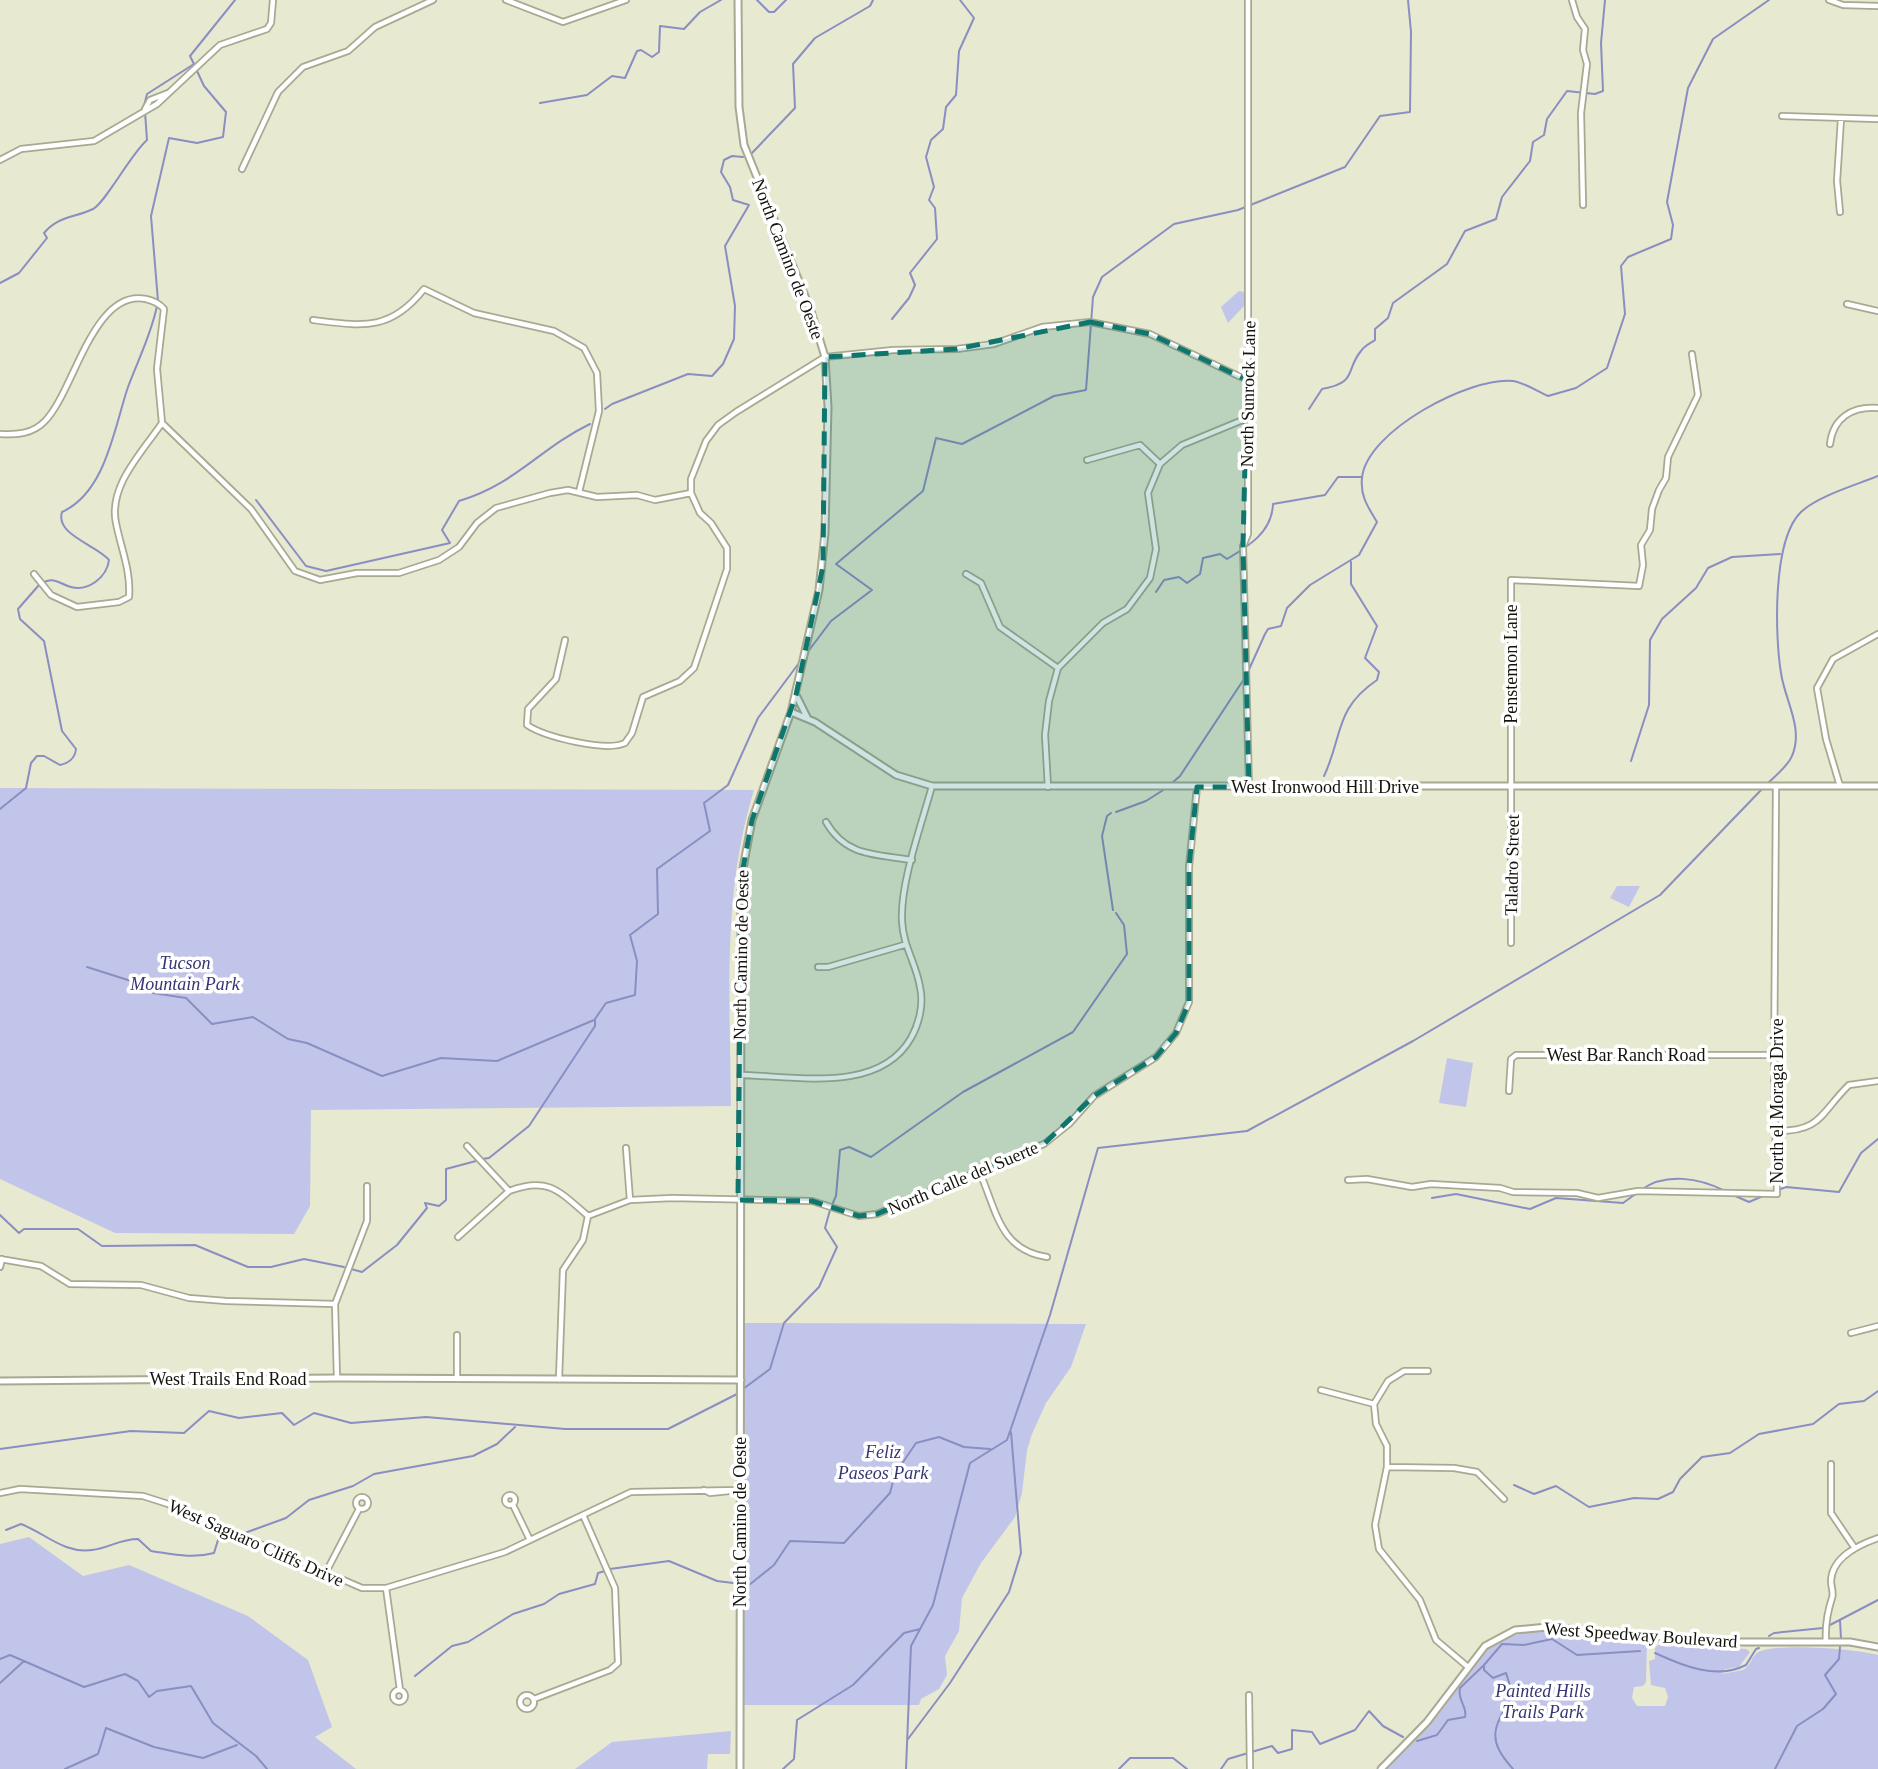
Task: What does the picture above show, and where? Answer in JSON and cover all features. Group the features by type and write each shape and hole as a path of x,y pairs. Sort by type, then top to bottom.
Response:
{"street":[{"path":"0,160 22,149 94,141 157,104 220,45 267,29 271,23 273,0"},
{"path":"242,169 278,92 303,67 348,51 375,27 433,0"},
{"path":"506,0 563,22 626,0"},
{"name":"North Camino de Oeste","path":"738,0 739,107 744,145 789,253 825,358 828,432 823,566 791,712 752,820 741,879 738,1200 741,1380 740,1769"},
{"name":"North Sunrock Lane","path":"1248,0 1245,419 1248,534 1243,545 1249,787"},
{"path":"1572,0 1577,17 1585,29 1583,50 1587,64 1581,113 1583,205"},
{"path":"1829,0 1857,7 1878,6"},
{"path":"1782,116 1878,119"},
{"path":"1840,212 1838,181 1841,119"},
{"path":"313,320 365,326 383,321 411,306 424,289 474,313 554,331 584,348 597,373 599,411 579,492"},
{"path":"0,434 18,435 44,423 99,326 116,306 132,298 155,301 164,309 158,369 162,423 125,477 116,501 115,520 127,559 129,597 119,602 77,607 51,595 34,574"},
{"path":"1847,304 1878,311"},
{"path":"565,640 560,669 552,687 528,709 527,725 570,740 615,746 629,739 643,696 690,675 727,569 729,555 711,523 699,513 691,494 696,464 706,441 719,425 825,358 893,350 957,349 994,344 1042,327 1090,322 1150,334 1247,380"},
{"name":"Penstemon Lane","path":"1513,786 1511,580 1639,586 1643,565 1642,545 1650,530 1652,509 1666,478 1668,457 1698,395 1692,354"},
{"path":"1830,444 1834,429 1846,413 1857,409 1878,408"},
{"path":"1048,787 1045,735 1049,701 1058,668 1103,623 1127,609 1150,578 1156,549 1148,492 1160,464 1182,445 1245,419"},
{"path":"162,423 251,509 295,571 311,579 331,580 369,572 404,571 447,556 496,508 550,493 579,492 597,497 637,495 655,500 691,494"},
{"path":"1087,460 1140,445 1160,464"},
{"path":"966,574 981,583 1000,627 1058,668"},
{"path":"1840,786 1826,739 1817,688 1833,659 1878,634"},
{"path":"795,690 802,712 809,719"},
{"name":"West Ironwood Hill Drive","path":"791,712 809,719 896,775 932,786 1878,786"},
{"path":"739,1075 854,1077 883,1068 902,1054 919,1024 921,987 904,945 902,917 912,860 932,786"},
{"name":"Taladro Street","path":"1511,943 1513,786"},
{"name":"North el Moraga Drive","path":"1348,1180 1367,1179 1412,1187 1431,1184 1500,1188 1513,1192 1577,1193 1598,1198 1638,1191 1777,1194 1774,1055 1776,786"},
{"name":"North Calle del Suerte","path":"588,1216 630,1200 812,1201 859,1216 877,1214 1044,1144 1069,1124 1094,1096 1156,1056 1176,1033 1189,1002 1189,867 1196,787"},
{"path":"826,822 835,839 850,849 912,860"},
{"path":"818,967 828,968 904,945"},
{"name":"West Bar Ranch Road","path":"1509,1091 1511,1059 1516,1055 1774,1055"},
{"path":"1775,1131 1797,1132 1814,1125 1849,1085 1878,1080"},
{"path":"467,1146 509,1191"},
{"path":"626,1148 630,1200"},
{"path":"979,1173 1009,1239 1028,1254 1048,1257"},
{"path":"458,1237 509,1191 527,1184 556,1188 588,1216 583,1240 563,1270 559,1379"},
{"path":"337,1378 335,1304 367,1221 367,1186"},
{"path":"0,1266 1,1259 41,1266 77,1285 141,1285 189,1298 335,1304"},
{"path":"1851,1333 1878,1326"},
{"path":"457,1335 457,1379"},
{"path":"1428,1371 1404,1371 1388,1381 1374,1404 1376,1424 1387,1446 1387,1467 1375,1525 1379,1549 1420,1600 1436,1640 1468,1667"},
{"name":"West Trails End Road","path":"0,1381 337,1378 741,1380"},
{"path":"1321,1390 1374,1404"},
{"path":"1831,1464 1831,1513 1854,1547"},
{"path":"1387,1467 1454,1468 1477,1472 1504,1499"},
{"name":"West Saguaro Cliffs Drive","path":"0,1493 20,1489 143,1496 168,1504 325,1574 362,1588 386,1588 505,1552 631,1492 740,1490"},
{"path":"513,1504 530,1540"},
{"path":"325,1574 359,1509"},
{"path":"534,1699 619,1667 615,1588 583,1515"},
{"path":"1826,1642 1826,1615 1833,1597 1831,1580 1838,1563 1854,1547 1878,1538"},
{"path":"386,1588 400,1690"},
{"name":"West Speedway Boulevard","path":"1381,1769 1427,1722 1485,1646 1525,1628 1721,1642 1826,1642 1878,1647"},
{"path":"1249,1695 1250,1769"}],"highlighted area":[{"path":"1090,322 1150,334 1247,380 1243,546 1249,787 1197,787 1189,867 1189,1002 1176,1033 1156,1057 1094,1096 1044,1144 877,1214 859,1216 812,1201 738,1200 741,879 752,820 796,695 823,566 825,357 957,349"}],"green space":[{"path":"1239,291 1244,292 1244,306 1228,323 1221,307"},
{"name":"Tucson Mountain Park","path":"0,788 754,790 744,829 732,907 729,987 731,1106 311,1110 310,1206 294,1234 115,1233 0,1179"},
{"path":"1617,886 1640,886 1629,907 1610,898"},
{"path":"1447,1058 1473,1063 1466,1107 1439,1103"},
{"name":"Feliz Paseos Park","path":"744,1323 1086,1324 1071,1367 1046,1403 1032,1434 1015,1517 981,1563 962,1598 959,1631 945,1656 947,1675 939,1689 921,1699 919,1705 744,1705"},
{"path":"29,1537 83,1576 129,1565 248,1616 308,1660 332,1727 315,1737 356,1769 0,1769 0,1544"},
{"name":"Painted Hills Trails Park","path":"1533,1631 1647,1642 1646,1682 1643,1686 1634,1687 1632,1698 1637,1706 1665,1706 1668,1697 1665,1688 1651,1685 1649,1661 1655,1659 1655,1648 1658,1645 1746,1649 1750,1652 1739,1667 1725,1669 1722,1674 1743,1670 1757,1653 1780,1648 1835,1649 1878,1655 1878,1769 1386,1769 1438,1715 1488,1648 1507,1637"},
{"path":"731,1731 730,1754 708,1754 707,1769 575,1769 612,1742"}],"waterway":[{"path":"195,66 190,56 235,0"},
{"path":"540,103 587,95 612,76 625,78 637,51 641,50 652,57 659,52 660,26 684,29 700,12 721,0"},
{"path":"757,0 769,12 774,12 786,0"},
{"path":"752,153 795,108 793,64 815,38 870,6 873,0"},
{"path":"892,319 909,298 915,285 910,273 937,239 935,208 929,200 934,187 926,157 931,140 943,129 946,107 956,95 959,51 974,18 960,0"},
{"path":"807,653 831,621 872,590 836,564 923,491 936,438 962,444 1054,396 1086,390 1093,297 1102,277 1174,224 1238,210 1345,167 1380,116 1410,112 1411,32 1408,0"},
{"path":"1309,409 1322,389 1346,379 1362,349 1375,340 1375,329 1388,318 1393,303 1447,264 1465,231 1496,219 1502,197 1530,161 1533,142 1544,135 1547,119 1567,91 1595,94 1603,91 1601,43 1605,0"},
{"path":"1247,674 1268,629 1281,626 1287,608 1310,585 1359,555 1377,522 1363,496 1362,478 1368,460 1381,442 1400,425 1423,410 1472,387 1513,381 1548,396 1576,388 1607,368 1625,314 1621,266 1628,257 1671,239 1673,225 1667,202 1688,88 1713,39 1769,0"},
{"path":"144,106 147,94 194,64"},
{"path":"158,301 151,216 169,138 197,143 223,137 226,112 204,86 197,71"},
{"path":"0,283 19,273 47,238 44,233 49,227 93,209 105,197 147,140 145,112"},
{"path":"605,409 688,374 712,376 723,364 734,339 735,306 725,246 749,205 733,200 730,187 721,172 724,160 732,156 743,157"},
{"path":"44,582 54,581 71,587 84,587 96,582 105,572 109,560 65,527 62,512 77,503 99,474 157,306"},
{"path":"256,500 306,566 326,571 450,543 442,530 459,501 496,485 590,424"},
{"path":"1767,784 1790,760 1796,735 1781,673 1778,636 1778,589 1785,544 1792,525 1808,506 1878,476"},
{"path":"1156,592 1164,580 1179,577 1187,583 1200,574 1203,558 1220,554 1227,559 1251,543 1268,523 1273,504 1325,495 1338,477 1362,477"},
{"path":"1631,761 1649,705 1650,640 1662,619 1696,588 1708,568 1732,557 1780,554"},
{"path":"1324,776 1346,713 1363,691 1377,680 1379,672 1365,658 1377,626 1351,584 1351,562"},
{"path":"0,809 26,788 31,763 37,756 44,756 60,765 71,760 76,749 62,731 44,641 20,619 18,609 39,585"},
{"path":"482,1159 489,1158 529,1126 595,1026 595,1019 606,1003 635,995 637,961 630,935 658,914 657,869 710,831 704,803 728,785 758,718 799,663"},
{"path":"1172,783 1180,776 1244,679"},
{"path":"1116,812 1146,801 1168,787"},
{"path":"906,1769 911,1646 933,1605 970,1463 1007,1440 1050,1315 1098,1148 1247,1131 1413,1041 1660,895 1763,788"},
{"path":"1111,813 1107,816 1102,836 1113,910"},
{"path":"832,1205 836,1196 840,1150 849,1147 871,1157 963,1092 1073,1032 1127,954 1124,925 1116,913"},
{"path":"87,967 131,981 147,980 153,985 153,993 186,998 212,1024 253,1017 288,1039 307,1043 382,1076 441,1058 497,1061 594,1020"},
{"path":"1778,1190 1786,1187 1839,1192 1861,1153 1878,1139"},
{"path":"351,1269 362,1272 397,1245 427,1208 425,1203 439,1206 446,1200 446,1169 476,1161"},
{"path":"1641,1190 1661,1181 1683,1179 1705,1183 1725,1191"},
{"path":"1432,1198 1456,1194 1530,1209 1556,1198 1623,1203 1637,1193"},
{"path":"1733,1195 1749,1202 1763,1196"},
{"path":"743,1389 770,1369 784,1323 819,1287 837,1247 825,1228 830,1210"},
{"path":"0,1215 19,1233 24,1229 78,1229 102,1246 195,1245 248,1267 271,1267 304,1259 344,1267"},
{"path":"1514,1485 1534,1494 1556,1486 1589,1507 1634,1498 1658,1499 1673,1492 1680,1479 1702,1457 1730,1453 1759,1434 1813,1424 1839,1404 1864,1401 1878,1391"},
{"path":"0,1449 131,1431 184,1433 209,1411 239,1418 282,1413 294,1425 314,1413 351,1423 426,1417 565,1429 668,1429 739,1393"},
{"path":"242,1534 286,1518 309,1500 353,1486 374,1474 473,1456 497,1444 515,1427"},
{"path":"908,1739 950,1683 1009,1592 1021,1553 1011,1432"},
{"path":"610,1569 669,1561 717,1581 749,1585 774,1565 790,1541 844,1543 890,1493 895,1474 916,1443 939,1437 964,1447 990,1449"},
{"path":"6,1530 21,1524 72,1549 98,1549 138,1539 151,1551 190,1556 214,1553 218,1540 237,1536"},
{"path":"415,1676 452,1646 468,1642 513,1614 544,1604 559,1594 595,1584 598,1573 605,1571"},
{"path":"1830,1625 1878,1600"},
{"path":"1840,1620 1841,1639"},
{"path":"1769,1636 1774,1633 1823,1628"},
{"path":"783,1769 794,1759 797,1720 853,1685 904,1633 920,1629"},
{"path":"1513,1769 1504,1759 1495,1733 1513,1695 1506,1673 1493,1678 1484,1670 1484,1665 1502,1644 1524,1645 1552,1639 1577,1655 1640,1651"},
{"path":"1775,1769 1797,1726 1823,1709 1836,1694 1825,1675 1839,1659 1840,1647"},
{"path":"1655,1653 1700,1670 1723,1671 1746,1665 1759,1648"},
{"path":"0,1659 10,1655 84,1687 125,1674 138,1681 149,1697 157,1691 191,1686 213,1723 256,1756 267,1769"},
{"path":"0,1683 24,1661"},
{"path":"1417,1741 1437,1735 1448,1720 1465,1717 1460,1688 1484,1665"},
{"path":"1221,1769 1228,1759 1272,1746 1278,1753 1292,1749 1292,1730 1312,1732 1320,1744 1355,1730 1369,1711 1383,1726 1403,1737"},
{"path":"65,1769 98,1754 106,1728 154,1747 203,1758 237,1745"},
{"path":"1119,1769 1130,1758 1173,1758 1187,1769"}]}
